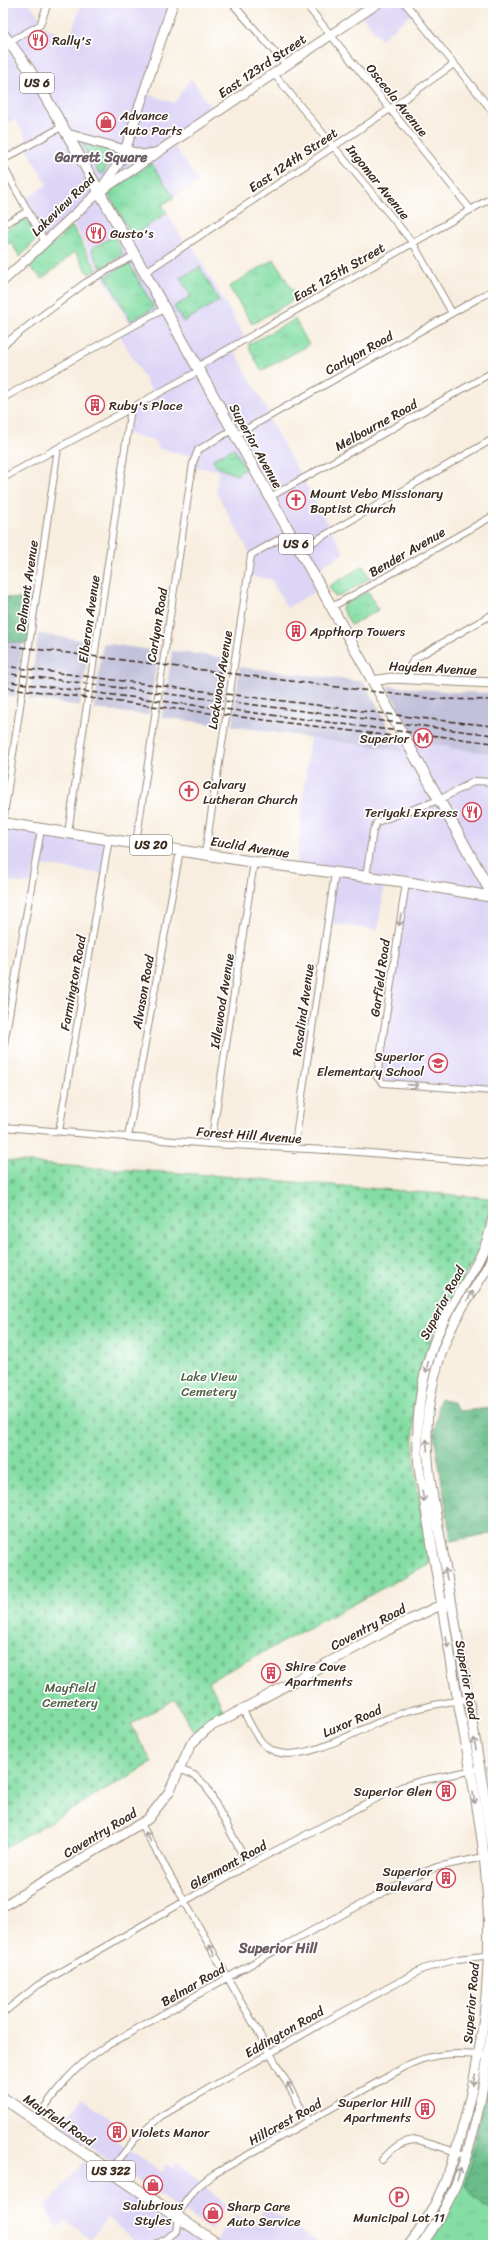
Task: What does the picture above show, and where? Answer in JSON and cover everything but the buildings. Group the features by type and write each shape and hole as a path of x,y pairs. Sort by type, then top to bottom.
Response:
{"main road":[{"name":"Lakeview Road","path":"3,281 99,192 127,149 147,78 173,3"},
{"name":"East 123rd Street","path":"99,192 378,3"},
{"name":"Superior Avenue","path":"6,38 29,69 65,130 493,896"},
{"path":"65,130 147,155 160,150"},
{"name":"Hayden Avenue","path":"373,681 391,678 493,683"},
{"name":"Euclid Avenue","path":"3,822 254,862 406,882 493,896"},
{"name":"Superior Road","path":"493,1217 489,1235 478,1262 453,1304 432,1348 422,1386 417,1448 441,1604 462,1700 480,1769 493,1851"},
{"name":"Superior Road","path":"484,2055 490,1955 488,1856 470,1770 451,1602 428,1459 427,1437 430,1398 442,1353 461,1309 493,1255"},
{"path":"453,1304 461,1309"},
{"path":"432,1348 442,1353"},
{"name":"Coventry Road","path":"3,1906 141,1824 163,1802 187,1750 194,1740 208,1728 388,1630 441,1604 451,1602"},
{"name":"Superior Road","path":"421,2245 449,2200 493,2020"},
{"name":"Mayfield Road","path":"3,2098 219,2245"},
{"name":"Superior Road","path":"409,2245 429,2217 461,2153"},
{"path":"440,2196 449,2200"}],"street":[{"path":"6,38 40,25 48,3"},
{"path":"232,3 286,65"},
{"name":"Osceola Avenue","path":"306,3 471,210"},
{"path":"405,3 493,112"},
{"name":"East 124th Street","path":"144,273 390,109 454,64"},
{"name":"Ingomar Avenue","path":"274,74 413,243 452,313"},
{"path":"3,160 65,130"},
{"path":"3,166 45,242"},
{"name":"East 125th Street","path":"3,478 131,408 493,197"},
{"path":"3,225 28,211"},
{"path":"3,345 85,283 135,255"},
{"name":"Carlyon Road","path":"136,843 193,463 198,450 234,432 493,290"},
{"path":"3,398 164,309"},
{"name":"Melbourne Road","path":"270,497 493,372"},
{"name":"Elberon Avenue","path":"68,833 131,408"},
{"path":"299,550 493,439"},
{"name":"Delmont Avenue","path":"3,822 58,448"},
{"name":"Bender Avenue","path":"332,607 493,516"},
{"name":"Lockwood Avenue","path":"205,854 251,555 290,533"},
{"path":"409,680 410,666 414,659 493,614"},
{"path":"366,877 373,831 377,822 439,800 475,781 493,782"},
{"path":"3,1050 41,829"},
{"name":"Farmington Road","path":"59,1131 109,839"},
{"name":"Alvason Road","path":"128,1137 180,850"},
{"name":"Idlewood Avenue","path":"211,1144 254,862"},
{"name":"Rosalind Avenue","path":"294,1150 335,873"},
{"name":"Garfield Road","path":"406,882 377,1077 383,1082 493,1091"},
{"name":"Forest Hill Avenue","path":"3,1127 211,1144 294,1150 346,1151 493,1163"},
{"name":"Luxor Road","path":"243,1710 263,1744 277,1752 287,1753 332,1743 400,1713 462,1700"},
{"name":"Glenmont Road","path":"3,2013 38,1986 248,1865 384,1794 420,1781 480,1769"},
{"path":"179,1770 194,1776 206,1786 248,1865"},
{"path":"141,1824 308,2122"},
{"name":"Belmar Road","path":"36,2120 62,2083 91,2056 278,1949 414,1876 437,1867 488,1856"},
{"name":"Eddington Road","path":"110,2171 135,2139 161,2116 270,2053 409,1975 457,1959 490,1955"},
{"name":"Hillcrest Road","path":"156,2245 177,2231 178,2217 182,2206 207,2178 420,2059 444,2054 484,2055"},
{"path":"382,2160 394,2147 412,2140 418,2140 461,2153"}],"shaded area":[{"path":"3,3 29,3 42,20 41,25 69,38 82,3 173,3 143,92 174,103 191,78 215,113 172,143 198,181 162,205 186,245 190,242 245,338 232,346 270,415 268,417 344,553 312,572 321,588 287,608 271,579 247,576 251,555 216,492 218,470 192,467 196,456 159,449 154,440 127,434 131,408 154,395 119,334 131,327 70,218 45,242 22,201 47,185 26,147 30,144 15,119 3,125"},
{"path":"352,3 405,3 413,13 381,39"},
{"path":"3,630 24,633 15,697 3,695"},
{"path":"38,634 90,641 80,706 29,699"},
{"path":"103,643 159,651 148,715 94,709"},
{"path":"172,651 228,658 219,725 162,717"},
{"path":"240,667 364,682 402,751 232,726"},
{"path":"387,686 454,692 493,693 493,754 450,748 450,746 418,743"},
{"path":"311,726 418,743 450,746 451,748 493,754 493,1091 379,1080 406,882 385,879 378,930 327,923 335,873 296,867"},
{"path":"3,823 109,839 103,874 35,864 32,884 3,881"},
{"path":"81,2098 114,2121 106,2133 161,2171 166,2164 173,2168 177,2162 227,2206 210,2230 61,2127"},
{"path":"84,2162 185,2233 205,2245 140,2245 108,2218 90,2238 65,2220 57,2229 45,2207"},
{"path":"265,2207 322,2245 213,2245 230,2219 237,2215 253,2225"}],"green space":[{"path":"84,144 117,152 102,174 98,172 83,146"},
{"path":"151,163 174,197 162,205 167,213 132,236 108,193"},
{"path":"26,218 38,238 20,257 11,242 3,247 3,232"},
{"path":"72,226 97,270 89,274 75,252 42,279 29,266"},
{"path":"114,236 123,255 101,268 91,249"},
{"path":"274,259 297,298 252,324 229,287"},
{"path":"129,263 154,308 131,321 106,276"},
{"path":"200,267 219,301 183,322 174,307 191,296 180,278"},
{"path":"295,319 309,345 261,371 248,345"},
{"path":"234,448 245,469 236,475 217,467 213,459"},
{"path":"363,566 370,578 340,596 335,597 329,586"},
{"path":"368,591 378,610 351,625 342,609 343,605"},
{"path":"3,597 36,601 30,644 3,641"},
{"name":"Lake View Cemetery","path":"3,1160 490,1198 488,1221 482,1243 436,1328 425,1358 418,1388 414,1416 414,1445 416,1473 430,1563 209,1681 225,1713 204,1724 194,1732 175,1699 131,1724 152,1763 3,1849"},
{"path":"440,1398 453,1403 459,1411 493,1408 493,1533 451,1541 434,1434"},
{"path":"493,1763 493,1822 484,1765"},
{"path":"493,2050 493,2245 428,2245 454,2199 463,2175 476,2127"},
{"path":"493,2061 493,2210 485,2206 474,2197 466,2185"}],"waterway":[{"path":"488,2191 493,2187"}],"railway":[{"path":"3,645 434,699 493,700"},
{"path":"3,666 493,726"},
{"path":"3,673 493,735"},
{"path":"3,681 493,743"},
{"path":"9,688 400,737"}],"place":[{"name":"Rally's","path":"38,40"},
{"name":"Advance Auto Parts","path":"106,122"},
{"name":"Gusto's","path":"96,233"},
{"name":"Ruby's Place","path":"95,405"},
{"name":"Mount Vebo Missionary Baptist Church","path":"296,500"},
{"name":"Appthorp Towers","path":"296,631"},
{"name":"Superior","path":"423,738"},
{"name":"Calvary Lutheran Church","path":"189,791"},
{"name":"Teriyaki Express","path":"472,812"},
{"name":"Superior Elementary School","path":"438,1063"},
{"name":"Shire Cove Apartments","path":"271,1673"},
{"name":"Superior Glen","path":"446,1791"},
{"name":"Superior Boulevard","path":"446,1878"},
{"name":"Superior Hill Apartments","path":"425,2109"},
{"name":"Violets Manor","path":"117,2132"},
{"name":"Salubrious Styles","path":"153,2185"},
{"name":"Municipal Lot 11","path":"399,2197"},
{"name":"Sharp Care Auto Service","path":"213,2213"}],"district":[{"name":"Garrett Square","path":"101,157"},
{"name":"Superior Hill","path":"278,1948"}],"park label":[{"name":"Mayfield Cemetery","path":"70,1694"}]}
